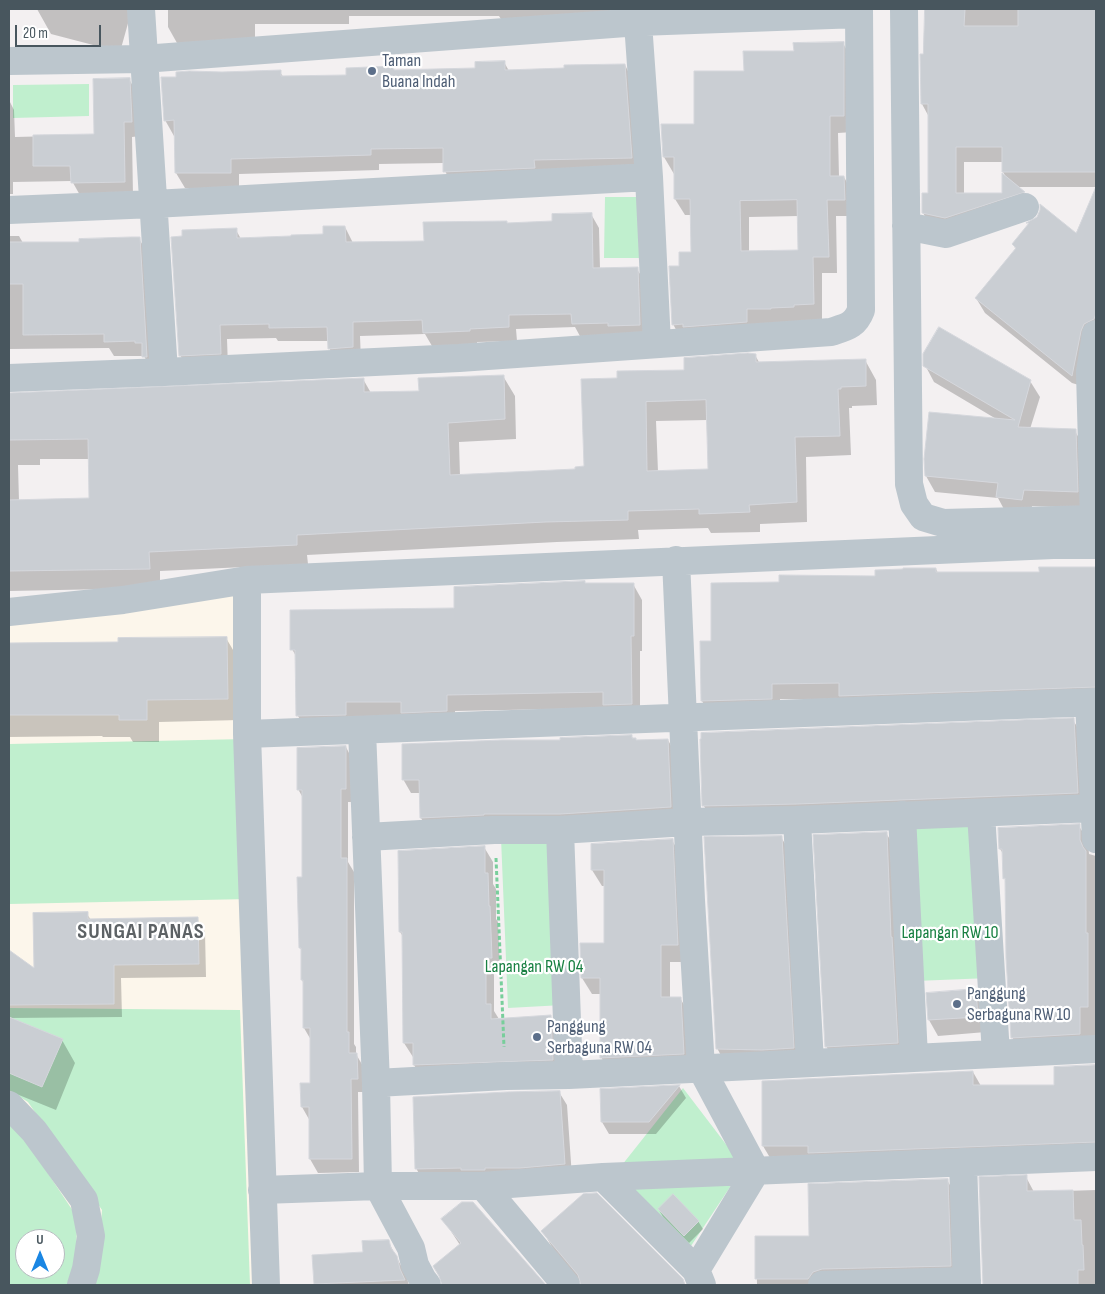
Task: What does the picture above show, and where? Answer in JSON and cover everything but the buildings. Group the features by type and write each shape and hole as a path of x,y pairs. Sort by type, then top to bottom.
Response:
{"street":[{"path":"141,9 164,372"},
{"path":"904,9 909,484 914,504 923,517 943,523 1096,528"},
{"path":"9,61 143,59 638,15 859,12 861,310 857,321 831,332 459,358 9,378"},
{"path":"638,15 649,177 657,344"},
{"path":"9,210 649,177"},
{"path":"906,226 946,234 1025,207"},
{"path":"1096,334 1090,372 1096,528"},
{"path":"9,612 123,600 247,580 1053,545 1096,528"},
{"path":"676,560 687,822 701,1068 756,1171"},
{"path":"247,580 247,734 266,1285"},
{"path":"247,734 1093,703 1096,839"},
{"path":"362,730 376,1083 378,1186 411,1248 416,1265 427,1285"},
{"path":"366,836 494,830 560,830 687,822 797,820 902,814 1095,808"},
{"path":"981,813 996,1054"},
{"path":"902,814 914,1057"},
{"path":"797,820 810,1063"},
{"path":"560,830 569,1075"},
{"path":"376,1083 1096,1049"},
{"path":"9,1105 34,1131 84,1200 91,1236 86,1269 80,1285"},
{"path":"262,1190 378,1186 483,1186 604,1177 1096,1157"},
{"path":"822,1285 967,1283 963,1162"},
{"path":"604,1177 699,1278 756,1171"},
{"path":"483,1186 566,1285"}],"path":[{"path":"494,830 506,1076"}],"shaded area":[{"path":"247,580 266,1285 9,1285 9,612"}],"green space":[{"path":"89,84 89,116 13,118 13,85"},
{"path":"605,197 646,197 646,258 604,258"},
{"path":"246,739 249,899 9,904 9,744"},
{"name":"Lapangan RW 10","path":"982,823 990,978 915,981 908,826"},
{"name":"Lapangan RW 04","path":"555,836 563,1005 508,1008 501,838"},
{"path":"9,1008 240,1010 250,1285 94,1285 97,1275 102,1210 28,1102 9,1090"},
{"path":"683,1088 738,1160 622,1165"},
{"path":"9,1115 77,1217 76,1268 71,1285 9,1285"},
{"path":"734,1181 689,1249 626,1187"}],"place":[{"name":"Taman Buana Indah","path":"372,71"},
{"name":"Panggung Serbaguna RW 10","path":"957,1004"},
{"name":"Panggung Serbaguna RW 04","path":"537,1037"}],"district":[{"name":"SUNGAI PANAS","path":"141,932"}]}
